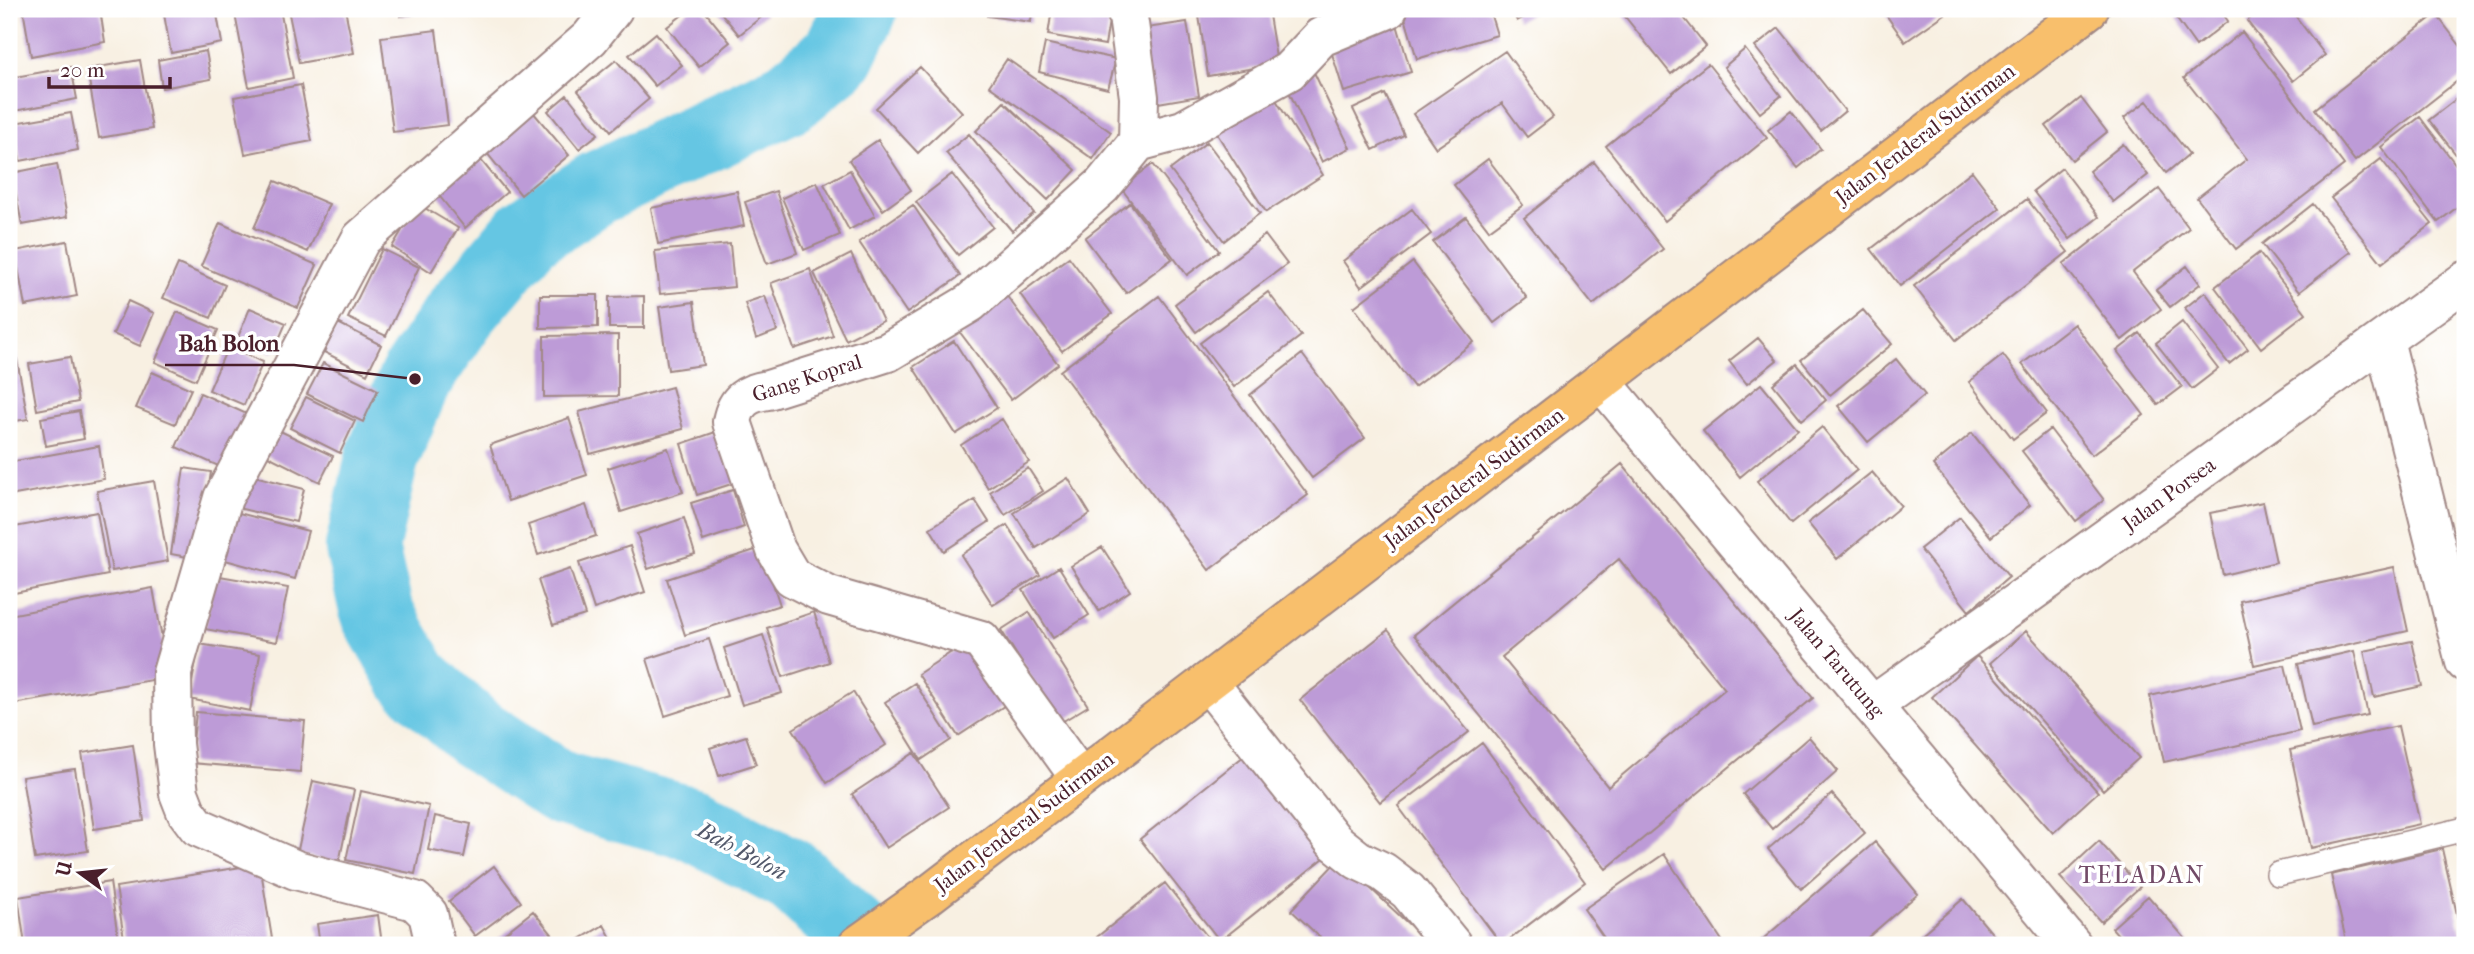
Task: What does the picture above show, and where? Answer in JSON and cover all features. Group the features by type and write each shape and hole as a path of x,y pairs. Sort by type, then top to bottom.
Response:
{"main road":[{"name":"Jalan Jenderal Sudirman","path":"858,945 930,894 2089,9"}],"street":[{"path":"435,945 428,914 415,901 296,870 198,827 186,811 179,793 173,744 172,673 223,498 360,239 590,38 613,9"},
{"path":"1127,9 1139,97 1138,142 1183,130 1289,71 1321,37 1388,9"},
{"name":"Gang Kopral","path":"1080,779 981,640 829,596 792,577 775,550 732,422 734,408 751,393 888,352 970,303 1102,186 1138,142"},
{"name":"Jalan Porsea","path":"1872,706 2465,281"},
{"path":"2384,340 2465,662"},
{"name":"Jalan Tarutung","path":"1601,381 2072,945"},
{"path":"1208,682 1334,841 1358,860 1383,872 1408,891 1452,945"}],"lane":[{"path":"2278,874 2465,828"}],"building":[{"path":"23,9 100,9 105,42 31,56"},
{"path":"163,9 216,9 222,43 171,53"},
{"path":"234,9 280,9 293,78 249,87"},
{"path":"288,9 345,9 354,53 299,63"},
{"path":"399,9 441,9 441,10 400,16"},
{"path":"497,9 530,9 530,10 497,15"},
{"path":"690,9 703,9 730,42 699,67 667,27"},
{"path":"718,9 761,9 765,14 739,35"},
{"path":"988,9 1032,9 1031,22 987,16"},
{"path":"1052,9 1111,9 1105,45 1048,35"},
{"path":"1241,9 1268,9 1277,64 1208,76 1199,16"},
{"path":"1420,9 1489,9 1497,35 1417,59 1404,14"},
{"path":"1511,9 1540,9 1517,21"},
{"path":"1619,9 1677,9 1706,46 1671,74"},
{"path":"1882,9 1952,9 1905,42"},
{"path":"2188,9 2219,9 2228,21 2196,46 2176,18"},
{"path":"2262,9 2290,9 2325,55 2293,81 2247,21"},
{"path":"2436,14 2465,52 2465,75 2355,161 2315,109"},
{"path":"1396,21 1411,72 1344,92 1328,41"},
{"path":"1187,22 1199,96 1152,104 1140,29"},
{"path":"1779,28 1845,111 1821,131 1755,47"},
{"path":"436,30 448,125 393,132 381,37"},
{"path":"2242,32 2344,165 2236,249 2197,198 2247,159 2184,78"},
{"path":"656,33 682,65 655,86 629,55"},
{"path":"1045,43 1116,59 1108,89 1039,72"},
{"path":"1745,49 1781,96 1760,113 1724,67"},
{"path":"206,51 211,79 162,88 158,60"},
{"path":"1505,51 1553,117 1527,137 1502,103 1436,148 1413,114"},
{"path":"1007,59 1111,132 1093,159 989,86"},
{"path":"140,60 152,129 99,138 87,69"},
{"path":"616,60 649,99 611,131 578,91"},
{"path":"1708,64 1767,138 1665,221 1606,146"},
{"path":"1311,66 1350,148 1322,162 1283,79"},
{"path":"71,67 77,99 9,112 9,78"},
{"path":"920,67 962,112 918,153 876,108"},
{"path":"301,85 312,141 245,154 234,97"},
{"path":"1271,92 1323,175 1266,212 1214,129"},
{"path":"2465,92 2465,166 2429,120"},
{"path":"1385,94 1404,135 1373,150 1353,109"},
{"path":"567,95 598,134 579,149 548,111"},
{"path":"2081,98 2107,132 2072,160 2046,126"},
{"path":"2147,101 2189,154 2166,173 2124,118"},
{"path":"1004,102 1076,170 1048,200 976,131"},
{"path":"1791,111 1821,149 1798,168 1768,130"},
{"path":"533,112 569,155 521,195 486,152"},
{"path":"71,113 78,150 20,161 14,123"},
{"path":"2420,117 2465,177 2465,201 2438,222 2381,147"},
{"path":"969,134 1034,213 1012,231 946,153"},
{"path":"878,140 911,190 883,210 849,160"},
{"path":"1207,142 1260,213 1224,241 1170,170"},
{"path":"2123,144 2148,175 2113,202 2089,171"},
{"path":"475,153 507,192 465,228 433,188"},
{"path":"1488,159 1523,205 1489,230 1454,185"},
{"path":"2381,159 2432,224 2382,263 2331,198"},
{"path":"1594,162 1663,249 1593,305 1524,218"},
{"path":"57,164 67,217 22,225 12,173"},
{"path":"1153,164 1219,251 1187,275 1121,188"},
{"path":"2062,168 2099,217 2070,239 2033,191"},
{"path":"850,170 875,216 849,230 824,184"},
{"path":"1972,171 2000,208 1900,286 1871,249"},
{"path":"952,174 993,227 958,255 916,202"},
{"path":"275,181 329,204 308,252 254,228"},
{"path":"817,182 840,235 804,250 782,198"},
{"path":"2159,189 2189,228 2133,272 2161,309 2122,340 2063,264"},
{"path":"737,191 744,226 658,244 651,208"},
{"path":"776,191 797,253 767,264 745,202"},
{"path":"2027,199 2068,252 1956,340 1914,286"},
{"path":"1130,203 1172,259 1126,293 1085,238"},
{"path":"418,204 458,228 431,272 392,247"},
{"path":"2313,204 2351,252 2299,292 2262,244"},
{"path":"913,205 960,276 907,313 859,242"},
{"path":"1412,209 1431,234 1361,287 1343,261"},
{"path":"1466,217 1527,298 1494,323 1433,242"},
{"path":"220,223 317,265 298,308 201,266"},
{"path":"1265,235 1287,264 1196,332 1175,304"},
{"path":"67,241 77,296 25,306 15,251"},
{"path":"730,244 734,287 660,294 655,251"},
{"path":"382,249 419,267 386,336 348,318"},
{"path":"2259,253 2306,313 2261,348 2215,287"},
{"path":"851,254 883,321 846,340 814,273"},
{"path":"1069,257 1112,314 1062,351 1020,294"},
{"path":"1413,262 1474,342 1414,387 1354,307"},
{"path":"178,264 225,285 211,318 163,298"},
{"path":"2187,266 2200,284 2170,307 2156,290"},
{"path":"810,269 833,336 794,349 771,283"},
{"path":"1268,292 1301,336 1234,387 1200,343"},
{"path":"2205,292 2248,349 2229,364 2185,308"},
{"path":"540,295 598,295 598,327 540,328"},
{"path":"1006,295 1058,364 1011,400 959,331"},
{"path":"644,296 644,328 609,328 609,297"},
{"path":"765,296 777,331 756,339 745,303"},
{"path":"1159,296 1308,495 1209,570 1060,371"},
{"path":"128,301 154,313 140,346 113,334"},
{"path":"694,302 703,365 668,370 659,307"},
{"path":"250,308 286,323 273,353 238,337"},
{"path":"1863,310 1892,344 1830,395 1801,360"},
{"path":"177,312 218,330 196,380 155,362"},
{"path":"2182,322 2218,369 2192,389 2156,343"},
{"path":"338,323 381,345 367,374 324,352"},
{"path":"2074,324 2144,415 2092,455 2022,364"},
{"path":"2140,333 2182,387 2158,405 2117,351"},
{"path":"618,335 618,396 544,397 544,336"},
{"path":"1758,338 1777,360 1747,384 1729,361"},
{"path":"954,341 997,408 956,434 913,367"},
{"path":"228,346 263,362 244,405 209,390"},
{"path":"16,354 28,419 9,422 9,356"},
{"path":"1302,354 1365,438 1312,478 1250,395"},
{"path":"2003,355 2047,413 2013,439 1969,382"},
{"path":"70,357 78,402 37,410 29,364"},
{"path":"1896,359 1925,395 1868,442 1838,406"},
{"path":"323,363 378,390 363,422 307,394"},
{"path":"1797,364 1826,400 1802,420 1773,384"},
{"path":"152,372 191,389 175,424 136,408"},
{"path":"1761,384 1798,429 1740,477 1703,431"},
{"path":"672,387 683,429 590,454 579,412"},
{"path":"200,393 249,415 225,469 176,447"},
{"path":"306,397 355,421 340,453 290,428"},
{"path":"79,411 84,439 46,446 41,418"},
{"path":"569,418 587,475 508,501 490,445"},
{"path":"1002,419 1029,462 988,488 961,445"},
{"path":"1822,427 1857,470 1791,524 1757,481"},
{"path":"727,428 744,480 697,495 681,444"},
{"path":"2050,429 2104,500 2076,521 2022,451"},
{"path":"278,430 333,456 320,482 266,455"},
{"path":"1972,433 2030,505 1991,537 1933,465"},
{"path":"99,446 104,479 9,496 9,462"},
{"path":"668,448 683,492 621,512 608,468"},
{"path":"1622,464 1813,698 1606,869 1414,635","holes":["1619,559 1725,689 1608,787 1502,657"]},
{"path":"184,468 211,472 198,559 171,554"},
{"path":"1028,468 1043,491 1005,515 990,492"},
{"path":"1872,472 1901,506 1837,559 1808,523"},
{"path":"247,474 304,489 296,522 238,508"},
{"path":"1068,478 1090,514 1036,548 1014,513"},
{"path":"154,481 168,561 112,571 97,491"},
{"path":"733,490 744,527 703,541 691,503"},
{"path":"975,500 989,522 944,551 930,528"},
{"path":"2263,502 2276,562 2223,575 2210,513"},
{"path":"586,505 596,536 538,555 528,525"},
{"path":"231,511 308,531 295,579 218,558"},
{"path":"97,512 108,575 9,594 9,528"},
{"path":"1960,517 2009,577 1969,611 1920,549"},
{"path":"684,518 695,554 648,569 637,534"},
{"path":"1007,525 1040,575 993,605 961,555"},
{"path":"630,546 645,592 594,609 579,563"},
{"path":"1102,547 1130,591 1099,611 1071,566"},
{"path":"761,548 780,605 685,635 667,579"},
{"path":"1059,567 1089,615 1053,638 1023,590"},
{"path":"2394,567 2408,631 2254,665 2240,601"},
{"path":"570,569 585,615 553,625 538,580"},
{"path":"214,575 288,588 277,642 205,629"},
{"path":"153,588 169,677 13,704 9,679 9,615"},
{"path":"814,612 829,662 783,677 767,628"},
{"path":"1029,612 1088,706 1060,723 1001,630"},
{"path":"1388,630 1469,732 1380,802 1300,700"},
{"path":"2026,631 2139,758 2103,790 1990,663"},
{"path":"763,635 782,693 742,705 724,648"},
{"path":"709,639 727,696 665,716 647,659"},
{"path":"970,640 1010,702 958,736 918,674"},
{"path":"2412,641 2422,686 2374,697 2364,651"},
{"path":"199,644 260,654 250,711 189,699"},
{"path":"2354,651 2368,715 2312,727 2298,664"},
{"path":"1977,656 2098,792 2053,833 1932,697"},
{"path":"2285,665 2300,731 2164,762 2150,696"},
{"path":"915,683 951,740 921,760 885,702"},
{"path":"853,692 886,745 827,783 793,729"},
{"path":"196,712 305,721 300,772 191,763"},
{"path":"2398,726 2420,824 2311,848 2290,750"},
{"path":"746,736 756,764 719,776 710,748"},
{"path":"1809,737 1838,771 1772,829 1743,794"},
{"path":"1482,743 1585,882 1502,945 1398,806"},
{"path":"133,745 144,821 94,829 82,753"},
{"path":"1249,752 1329,854 1220,941 1140,839"},
{"path":"914,753 949,807 886,848 852,794"},
{"path":"75,769 88,851 35,859 22,777"},
{"path":"313,781 354,790 339,863 297,854"},
{"path":"361,791 429,806 415,874 346,860"},
{"path":"1832,794 1865,833 1801,889 1768,849"},
{"path":"435,816 471,824 464,857 428,850"},
{"path":"2099,841 2140,887 2101,922 2060,877"},
{"path":"1875,842 1918,894 1859,945 1756,945"},
{"path":"2442,849 2464,945 2396,945 2394,936 2347,945 2331,875"},
{"path":"1664,854 1725,945 1609,945 1584,909"},
{"path":"1339,859 1431,945 1328,945 1291,910"},
{"path":"260,864 273,945 125,945 116,887"},
{"path":"494,866 521,902 475,936 449,901"},
{"path":"110,882 119,945 25,945 18,897"},
{"path":"1165,883 1214,945 1104,945 1097,937"},
{"path":"2148,896 2191,945 2127,945 2112,928"},
{"path":"1963,899 2002,945 1909,945"},
{"path":"533,911 552,934 538,945 490,945"},
{"path":"378,915 382,944 320,945 317,924"},
{"path":"604,925 615,945 570,945"}],"waterway":[{"name":"Bah Bolon","path":"861,9 839,55 790,96 597,188 528,233 461,312 415,379 382,458 362,548 377,614 415,679 474,732 560,788 693,824 794,877 867,945"}],"place":[{"name":"Bah Bolon","path":"415,379"}],"district":[{"name":"TELADAN","path":"2142,875"}]}
